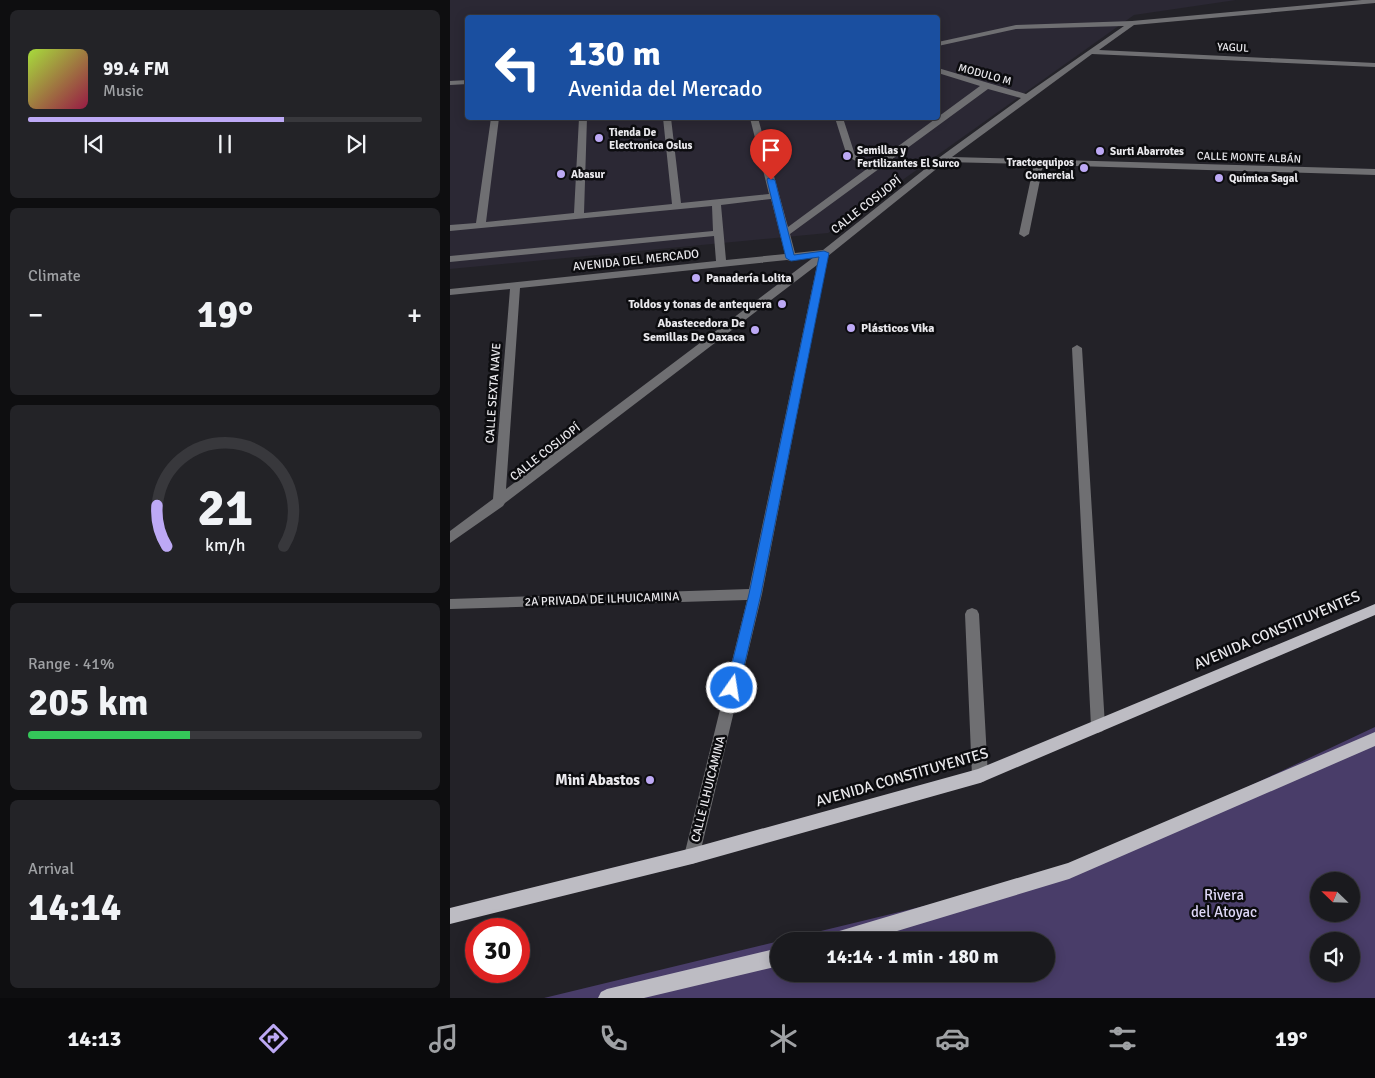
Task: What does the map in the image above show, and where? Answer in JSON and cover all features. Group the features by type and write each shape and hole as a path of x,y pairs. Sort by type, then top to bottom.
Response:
{"main road":[{"name":"AVENIDA CONSTITUYENTES","path":"450,916 692,856 980,776 1375,609"},
{"path":"866,932 1069,871 1375,740"},
{"path":"608,998 770,959"}],"street":[{"path":"940,44 1016,28 1132,23 1375,1"},
{"name":"CALLE COSIJOPÍ","path":"450,538 499,503 869,220 943,159 1026,97 1132,23"},
{"name":"YAGUL","path":"1090,52 1375,65"},
{"name":"MODULO M","path":"940,71 1026,97"},
{"path":"450,84 465,82"},
{"path":"940,119 986,86"},
{"path":"481,224 495,120"},
{"path":"579,215 583,120"},
{"path":"667,120 677,207"},
{"path":"755,120 791,258"},
{"path":"840,120 851,156 874,167"},
{"path":"785,233 939,120"},
{"name":"CALLE MONTE ALBÁN","path":"943,159 1375,172"},
{"path":"1024,234 1039,162"},
{"path":"450,228 775,196"},
{"path":"716,203 720,264"},
{"path":"450,259 718,233"},
{"name":"AVENIDA DEL MERCADO","path":"450,292 791,258 824,253"},
{"name":"CALLE ILHUICAMINA","path":"692,856 755,594 824,253"},
{"name":"CALLE SEXTA NAVE","path":"499,503 515,286"},
{"path":"1077,348 1098,726"},
{"path":"450,529 464,527"},
{"name":"2A PRIVADA DE ILHUICAMINA","path":"450,604 755,594"},
{"path":"972,614 980,776"}],"shaded area":[{"path":"450,0 1236,0 1134,15 828,233 450,269"}],"green space":[{"name":"Rivera del Atoyac","path":"1375,727 1375,998 544,998 770,943 770,982 1055,982 1055,932 817,932 1069,871"}],"place":[{"name":"Tienda De Electronica Oslus","path":"599,138"},
{"name":"Surti Abarrotes","path":"1100,151"},
{"name":"Semillas y Fertilizantes El Surco","path":"847,156"},
{"name":"Tractoequipos Comercial","path":"1084,168"},
{"name":"Abasur","path":"561,174"},
{"name":"Química Sagal","path":"1219,178"},
{"name":"Panadería Lolita","path":"696,278"},
{"name":"Toldos y tonas de antequera","path":"782,304"},
{"name":"Plásticos Vika","path":"851,328"},
{"name":"Abastecedora De Semillas De Oaxaca","path":"755,330"},
{"name":"Mini Abastos","path":"650,780"}],"route":[{"path":"732,688 755,594 824,253 791,258 771,180"}]}
